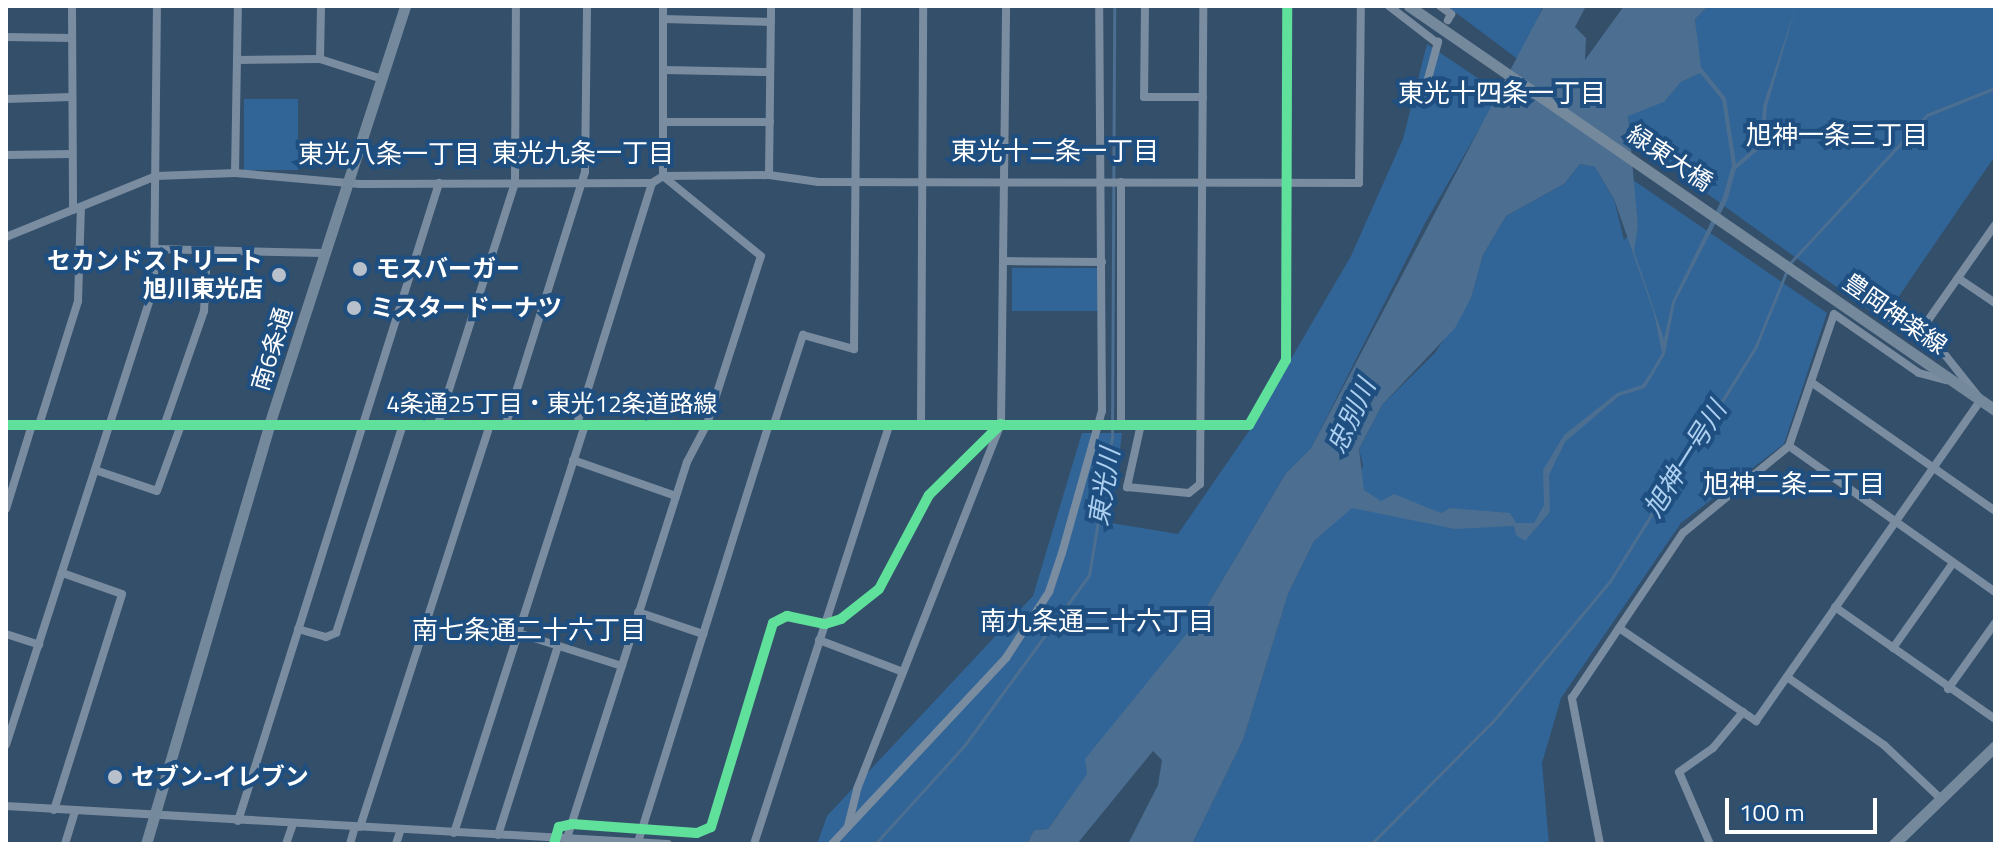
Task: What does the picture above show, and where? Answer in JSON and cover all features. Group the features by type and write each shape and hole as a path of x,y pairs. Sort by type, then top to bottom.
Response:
{"street":[{"path":"6,509 78,301 77,208 72,154 72,6"},
{"path":"6,745 154,287 157,6"},
{"path":"235,173 238,6"},
{"path":"320,59 321,6"},
{"name":"南6条通","path":"146,844 269,425 379,78 405,6"},
{"path":"438,424 515,183 516,6"},
{"path":"506,424 582,183 587,6"},
{"path":"663,6 663,176"},
{"path":"769,175 771,6"},
{"path":"638,842 703,634 803,335 854,349 857,6"},
{"path":"921,425 923,6"},
{"path":"848,827 903,672 1001,424 1006,6"},
{"path":"832,844 1030,627 1111,424 1111,182 1099,6"},
{"path":"1145,6 1144,97 1203,97"},
{"path":"1141,424 1127,487 1189,493 1200,484 1203,6"},
{"path":"1287,6 1288,182"},
{"path":"6,237 156,176 235,173 346,183 652,183 663,176 769,175 855,182 923,183 1359,183 1361,6"},
{"path":"1389,6 1438,43 1426,86"},
{"name":"緑東大橋","path":"1409,6 1770,253"},
{"path":"1440,6 1451,14 1448,20"},
{"path":"663,19 771,22"},
{"path":"6,37 72,38"},
{"path":"237,60 320,59 379,78"},
{"path":"664,70 770,72"},
{"path":"6,99 72,97"},
{"path":"663,122 770,122"},
{"path":"6,155 72,154"},
{"path":"567,838 676,496 707,424 761,256 663,176"},
{"path":"1111,182 1102,262 1111,424"},
{"name":"4条通25丁目・東光12条道路線","path":"6,425 1249,425 1286,360 1288,182"},
{"path":"238,821 439,183"},
{"path":"454,833 573,460 652,183"},
{"path":"1917,336 1995,225"},
{"path":"155,249 323,253"},
{"path":"164,426 204,311 207,250"},
{"name":"豊岡神楽線","path":"1770,253 1995,410"},
{"path":"1004,261 1102,262"},
{"path":"1958,278 1995,303"},
{"path":"1600,844 1572,698 1683,533 1789,446 1834,314 1919,373 1954,382"},
{"path":"1619,628 1756,721 1981,400 1946,356 1887,316"},
{"path":"1811,382 1995,511"},
{"path":"298,629 326,637 336,633 403,424"},
{"path":"350,844 490,424"},
{"path":"95,470 157,491 181,425"},
{"path":"754,844 889,425"},
{"path":"1789,446 1995,592"},
{"path":"573,460 676,496"},
{"path":"1893,648 1953,563"},
{"path":"54,810 122,594 62,573"},
{"path":"1835,607 1995,719"},
{"path":"638,612 703,634"},
{"path":"1948,689 1995,623"},
{"path":"518,633 622,666"},
{"path":"6,634 39,645"},
{"path":"819,640 903,672"},
{"path":"503,838 558,646"},
{"path":"1787,677 1884,745 1940,798"},
{"path":"1710,844 1679,772 1713,748 1743,712"},
{"path":"1898,843 1995,746"},
{"path":"6,806 401,829 503,838 668,844"},
{"path":"65,844 75,811"},
{"path":"286,844 293,824"},
{"path":"396,844 401,829"}],"shaded area":[{"path":"1447,6 1543,6 1519,60"},
{"path":"1708,6 1995,6 1995,156 1886,315 1874,314 1630,138 1628,115 1663,102 1681,82 1700,72 1695,19"},
{"path":"1427,44 1500,93 1425,223 1311,448 1286,473 1201,616 1048,829 1034,830 1027,844 817,844 827,816 1033,596 1082,433 1122,433 1111,523 1178,534 1249,431 1351,256 1403,139"},
{"path":"244,99 298,99 298,170 244,170"},
{"path":"1580,164 1595,167 1614,199 1624,240 1638,226 1633,180 1827,313 1784,444 1681,523 1561,698 1542,763 1549,844 1192,844 1243,740 1288,594 1314,541 1352,507 1363,465 1359,449 1382,405 1435,353 1471,298 1483,255 1506,216 1564,184"},
{"path":"1012,268 1098,268 1098,311 1012,311"}],"water":[{"name":"忠別川","path":"1544,6 1586,6 1575,27 1586,38 1585,60 1624,6 1708,6 1695,19 1701,67 1726,98 1736,164 1761,142 1763,106 1796,6 1767,106 1764,145 1736,169 1727,201 1675,302 1665,354 1645,388 1619,396 1565,442 1549,475 1550,512 1525,541 1516,535 1514,526 1455,529 1352,508 1314,541 1288,594 1243,740 1192,844 1128,844 1158,785 1162,760 1153,751 1077,844 1027,844 1034,830 1048,829 1087,774 1085,759 1201,616 1286,473 1311,448","holes":["1700,73 1722,100 1732,165 1723,197 1672,302 1664,339 1634,251 1638,226 1628,116 1664,102 1681,82","1580,164 1595,167 1614,199 1654,313 1662,353 1651,372 1642,385 1617,393 1564,435 1543,470 1544,505 1534,523 1516,523 1510,513 1450,508 1441,513 1394,494 1381,501 1364,490 1359,449 1382,405 1455,328 1471,298 1483,255 1506,216 1564,184"]}],"waterway":[{"name":"東光川","path":"875,844 964,746 1089,575 1112,438 1114,6"},
{"name":"旭神一号川","path":"1790,263 1927,115 1995,88"},
{"name":"旭神一号川","path":"1371,844 1495,719 1610,581 1756,346 1787,270"}],"cycle path":[{"path":"6,425 1249,425 1286,360 1287,6"},
{"path":"554,844 559,827 572,824 697,833 711,827 773,623 787,616 825,624 841,619 879,589 929,495 1001,424"}],"place":[{"name":"モスバーガー","path":"360,269"},
{"name":"セカンドストリート 旭川東光店","path":"279,275"},
{"name":"ミスタードーナツ","path":"354,308"},
{"name":"セブン-イレブン","path":"115,777"}],"district":[{"name":"東光十四条一丁目","path":"1502,93"},
{"name":"旭神一条三丁目","path":"1837,135"},
{"name":"東光十二条一丁目","path":"1055,151"},
{"name":"東光九条一丁目","path":"583,153"},
{"name":"東光八条一丁目","path":"389,154"},
{"name":"旭神二条二丁目","path":"1794,484"},
{"name":"南九条通二十六丁目","path":"1097,621"},
{"name":"南七条通二十六丁目","path":"529,630"}]}
